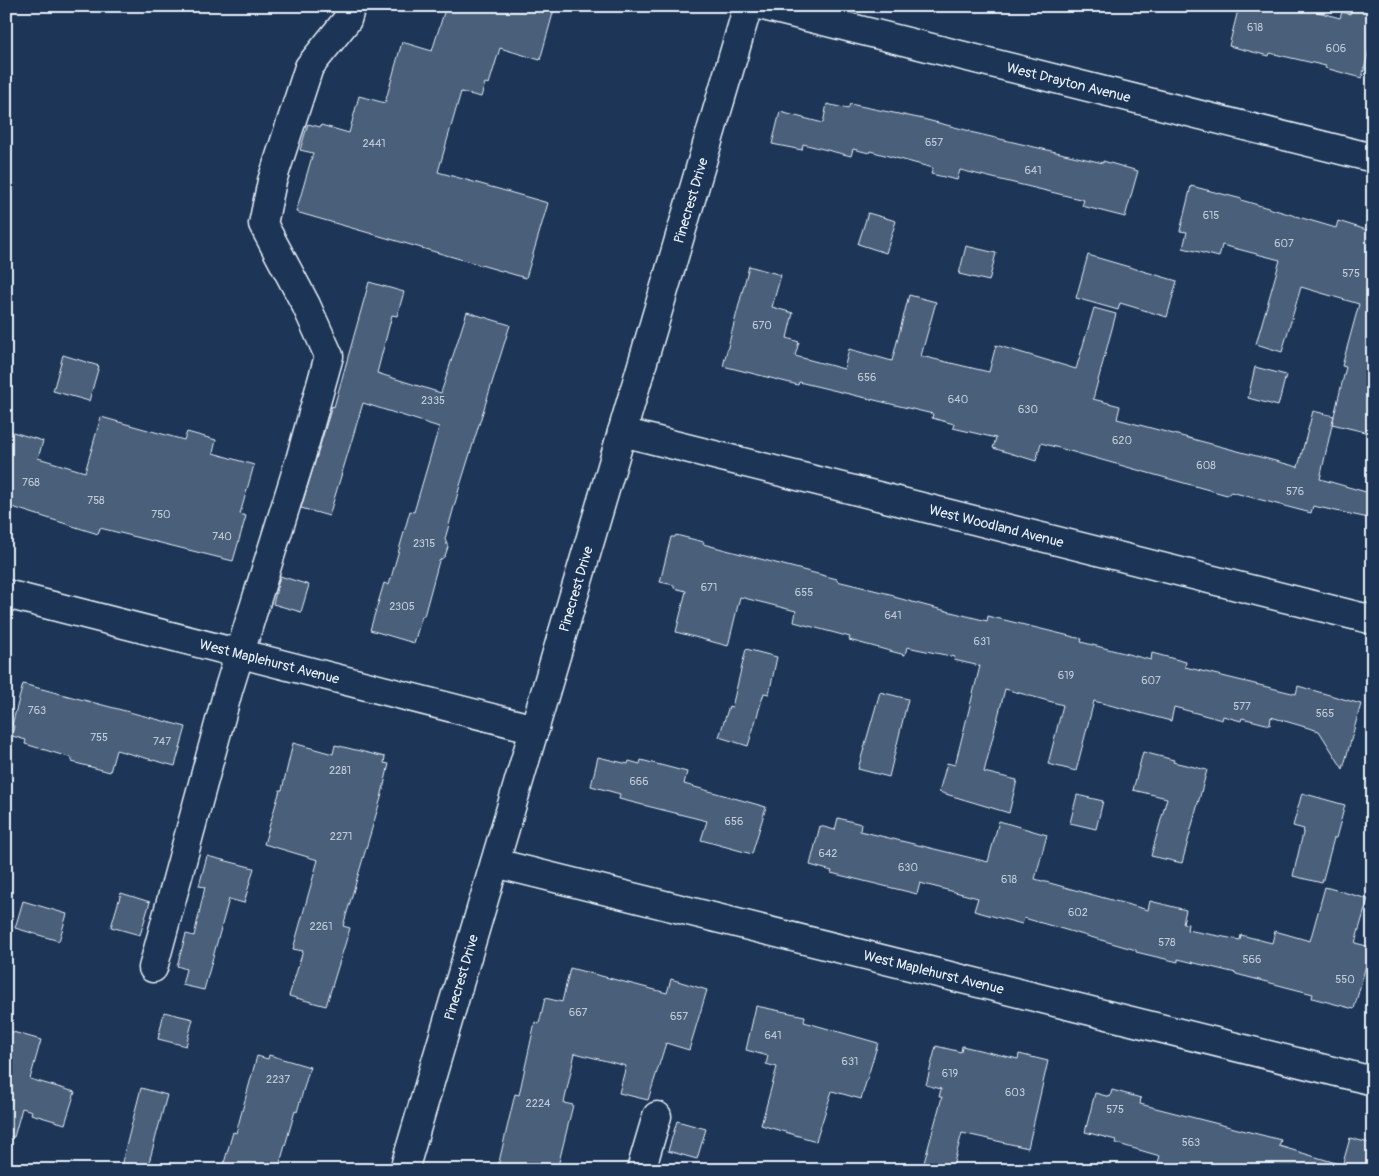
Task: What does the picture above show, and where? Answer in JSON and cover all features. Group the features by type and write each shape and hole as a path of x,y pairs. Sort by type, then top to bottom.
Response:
{"street":[{"path":"153,968 240,653 300,460 329,356 306,304 263,224 272,181 309,67 347,20 351,6"},
{"name":"Pinecrest Drive","path":"404,1170 748,6"},
{"name":"West Drayton Avenue","path":"764,6 1373,158"},
{"name":"West Woodland Avenue","path":"622,432 1373,620"},
{"name":"West Maplehurst Avenue","path":"6,594 534,729"},
{"name":"West Maplehurst Avenue","path":"495,863 1373,1081"},
{"path":"641,1170 657,1116"}],"building":[{"path":"446,6 555,6 540,60 500,48 489,84 485,83 481,97 461,92 438,172 548,203 526,278 296,212 313,153 300,150 308,124 320,127 321,125 349,133 359,96 385,103 402,42 432,51"},
{"path":"1239,6 1296,6 1340,18 1342,12 1350,14 1352,6 1373,6 1373,33 1362,78 1325,68 1326,66 1270,53 1269,56 1229,46"},
{"path":"827,104 848,109 850,104 923,119 970,132 1103,163 1103,161 1138,171 1125,217 1082,206 1084,200 960,170 957,180 931,174 933,168 870,151 869,153 853,149 851,156 803,144 802,150 772,144 780,112 823,123"},
{"path":"1191,186 1242,199 1336,228 1338,221 1373,232 1373,434 1332,424 1346,367 1342,366 1359,304 1301,287 1282,352 1256,344 1280,260 1222,245 1219,257 1183,248 1187,232 1180,231"},
{"path":"868,213 896,221 886,253 858,244"},
{"path":"966,246 996,253 989,281 959,274"},
{"path":"1088,255 1177,281 1167,317 1120,303 1118,310 1076,298"},
{"path":"749,266 781,275 772,307 793,313 787,338 799,342 795,356 844,369 849,349 892,361 909,295 936,302 921,356 989,372 996,345 1076,369 1094,308 1116,314 1093,399 1120,406 1117,419 1298,467 1313,411 1334,416 1320,479 1373,494 1373,519 1313,506 1311,513 1231,492 1227,495 1041,443 1036,461 993,448 996,438 953,428 954,424 932,418 933,414 799,382 798,385 723,366"},
{"path":"369,282 404,292 397,316 392,315 377,373 441,393 467,312 510,325 445,539 448,547 445,556 439,561 424,616 422,616 414,643 370,630 384,583 389,585 410,511 414,512 439,427 363,403 329,516 301,508 332,406 334,407"},
{"path":"63,355 99,366 89,401 53,391"},
{"path":"1255,367 1286,375 1278,406 1248,398"},
{"path":"101,417 184,440 187,432 216,440 213,453 254,465 240,514 246,516 233,561 100,528 98,534 6,505 6,430 43,441 38,458 85,472"},
{"path":"676,535 704,542 703,544 837,579 837,581 894,595 894,597 987,621 988,616 1082,639 1081,642 1151,660 1152,653 1186,662 1185,667 1296,694 1298,686 1361,704 1343,769 1319,731 1271,717 1270,725 1242,718 1241,721 1223,716 1222,720 1174,707 1171,721 1094,701 1076,771 1048,764 1063,705 1005,689 984,772 1017,780 1009,813 939,792 947,763 955,765 980,666 954,660 955,657 907,647 905,655 849,640 850,637 794,622 796,611 740,597 728,646 676,632 686,591 674,588 674,585 660,582 671,537"},
{"path":"280,576 309,585 301,612 273,604"},
{"path":"746,649 777,657 769,694 764,693 748,746 719,737 729,706 732,707"},
{"path":"23,684 186,727 175,766 116,750 110,772 72,762 72,758 25,744 26,740 12,736 14,726 12,725"},
{"path":"880,692 908,699 889,777 858,769"},
{"path":"293,743 333,754 335,745 385,757 384,763 389,764 381,798 343,926 350,928 326,1006 289,996 303,951 293,949 318,860 264,844 280,790 282,790"},
{"path":"1143,752 1174,760 1173,762 1207,770 1182,863 1151,856 1167,798 1133,790"},
{"path":"598,757 628,764 629,761 640,764 641,760 687,772 684,784 766,807 752,854 701,840 707,821 619,799 620,794 591,786"},
{"path":"1302,793 1345,805 1322,883 1293,876 1304,829 1293,826"},
{"path":"1077,795 1103,801 1096,829 1070,823"},
{"path":"838,818 861,824 860,831 988,862 999,821 1047,835 1035,879 1148,910 1150,901 1186,910 1183,923 1188,924 1187,930 1240,940 1241,935 1272,943 1275,931 1310,941 1325,887 1368,899 1355,943 1371,947 1354,1009 1312,998 1313,994 1178,959 1178,962 1136,952 1136,950 1024,918 1022,924 974,911 978,898 920,883 917,894 831,873 832,871 810,865 820,826 835,830"},
{"path":"207,856 254,868 244,903 229,899 204,990 182,985 186,969 177,966 186,934 194,936 205,887 199,886"},
{"path":"121,893 150,902 140,935 111,927"},
{"path":"23,901 67,914 59,941 15,928"},
{"path":"570,968 667,993 671,979 707,990 689,1050 666,1043 648,1100 619,1093 626,1066 575,1053 564,1103 573,1105 557,1170 513,1170 498,1166 515,1094 519,1095 535,1022 539,1024 545,998 562,1002"},
{"path":"756,1006 805,1016 804,1022 878,1043 861,1099 832,1091 816,1141 761,1125 777,1067 766,1064 768,1056 746,1050"},
{"path":"164,1012 193,1019 186,1046 158,1039"},
{"path":"6,1030 41,1040 30,1079 75,1092 65,1124 31,1114 32,1111 22,1108 14,1137 6,1136"},
{"path":"936,1046 961,1052 962,1046 1018,1059 1019,1054 1048,1061 1028,1148 962,1133 952,1170 922,1170 942,1097 939,1097 941,1089 926,1085"},
{"path":"269,1055 310,1067 278,1170 222,1170 233,1132 236,1133 257,1056 268,1059"},
{"path":"141,1088 167,1095 147,1170 120,1170"},
{"path":"1112,1090 1141,1098 1140,1104 1281,1140 1279,1146 1336,1163 1335,1170 1184,1170 1158,1162 1160,1156 1115,1143 1116,1140 1085,1132 1095,1093 1110,1097"},
{"path":"677,1121 706,1129 697,1159 668,1151"},
{"path":"1350,1138 1373,1144 1373,1170 1341,1170"}]}
